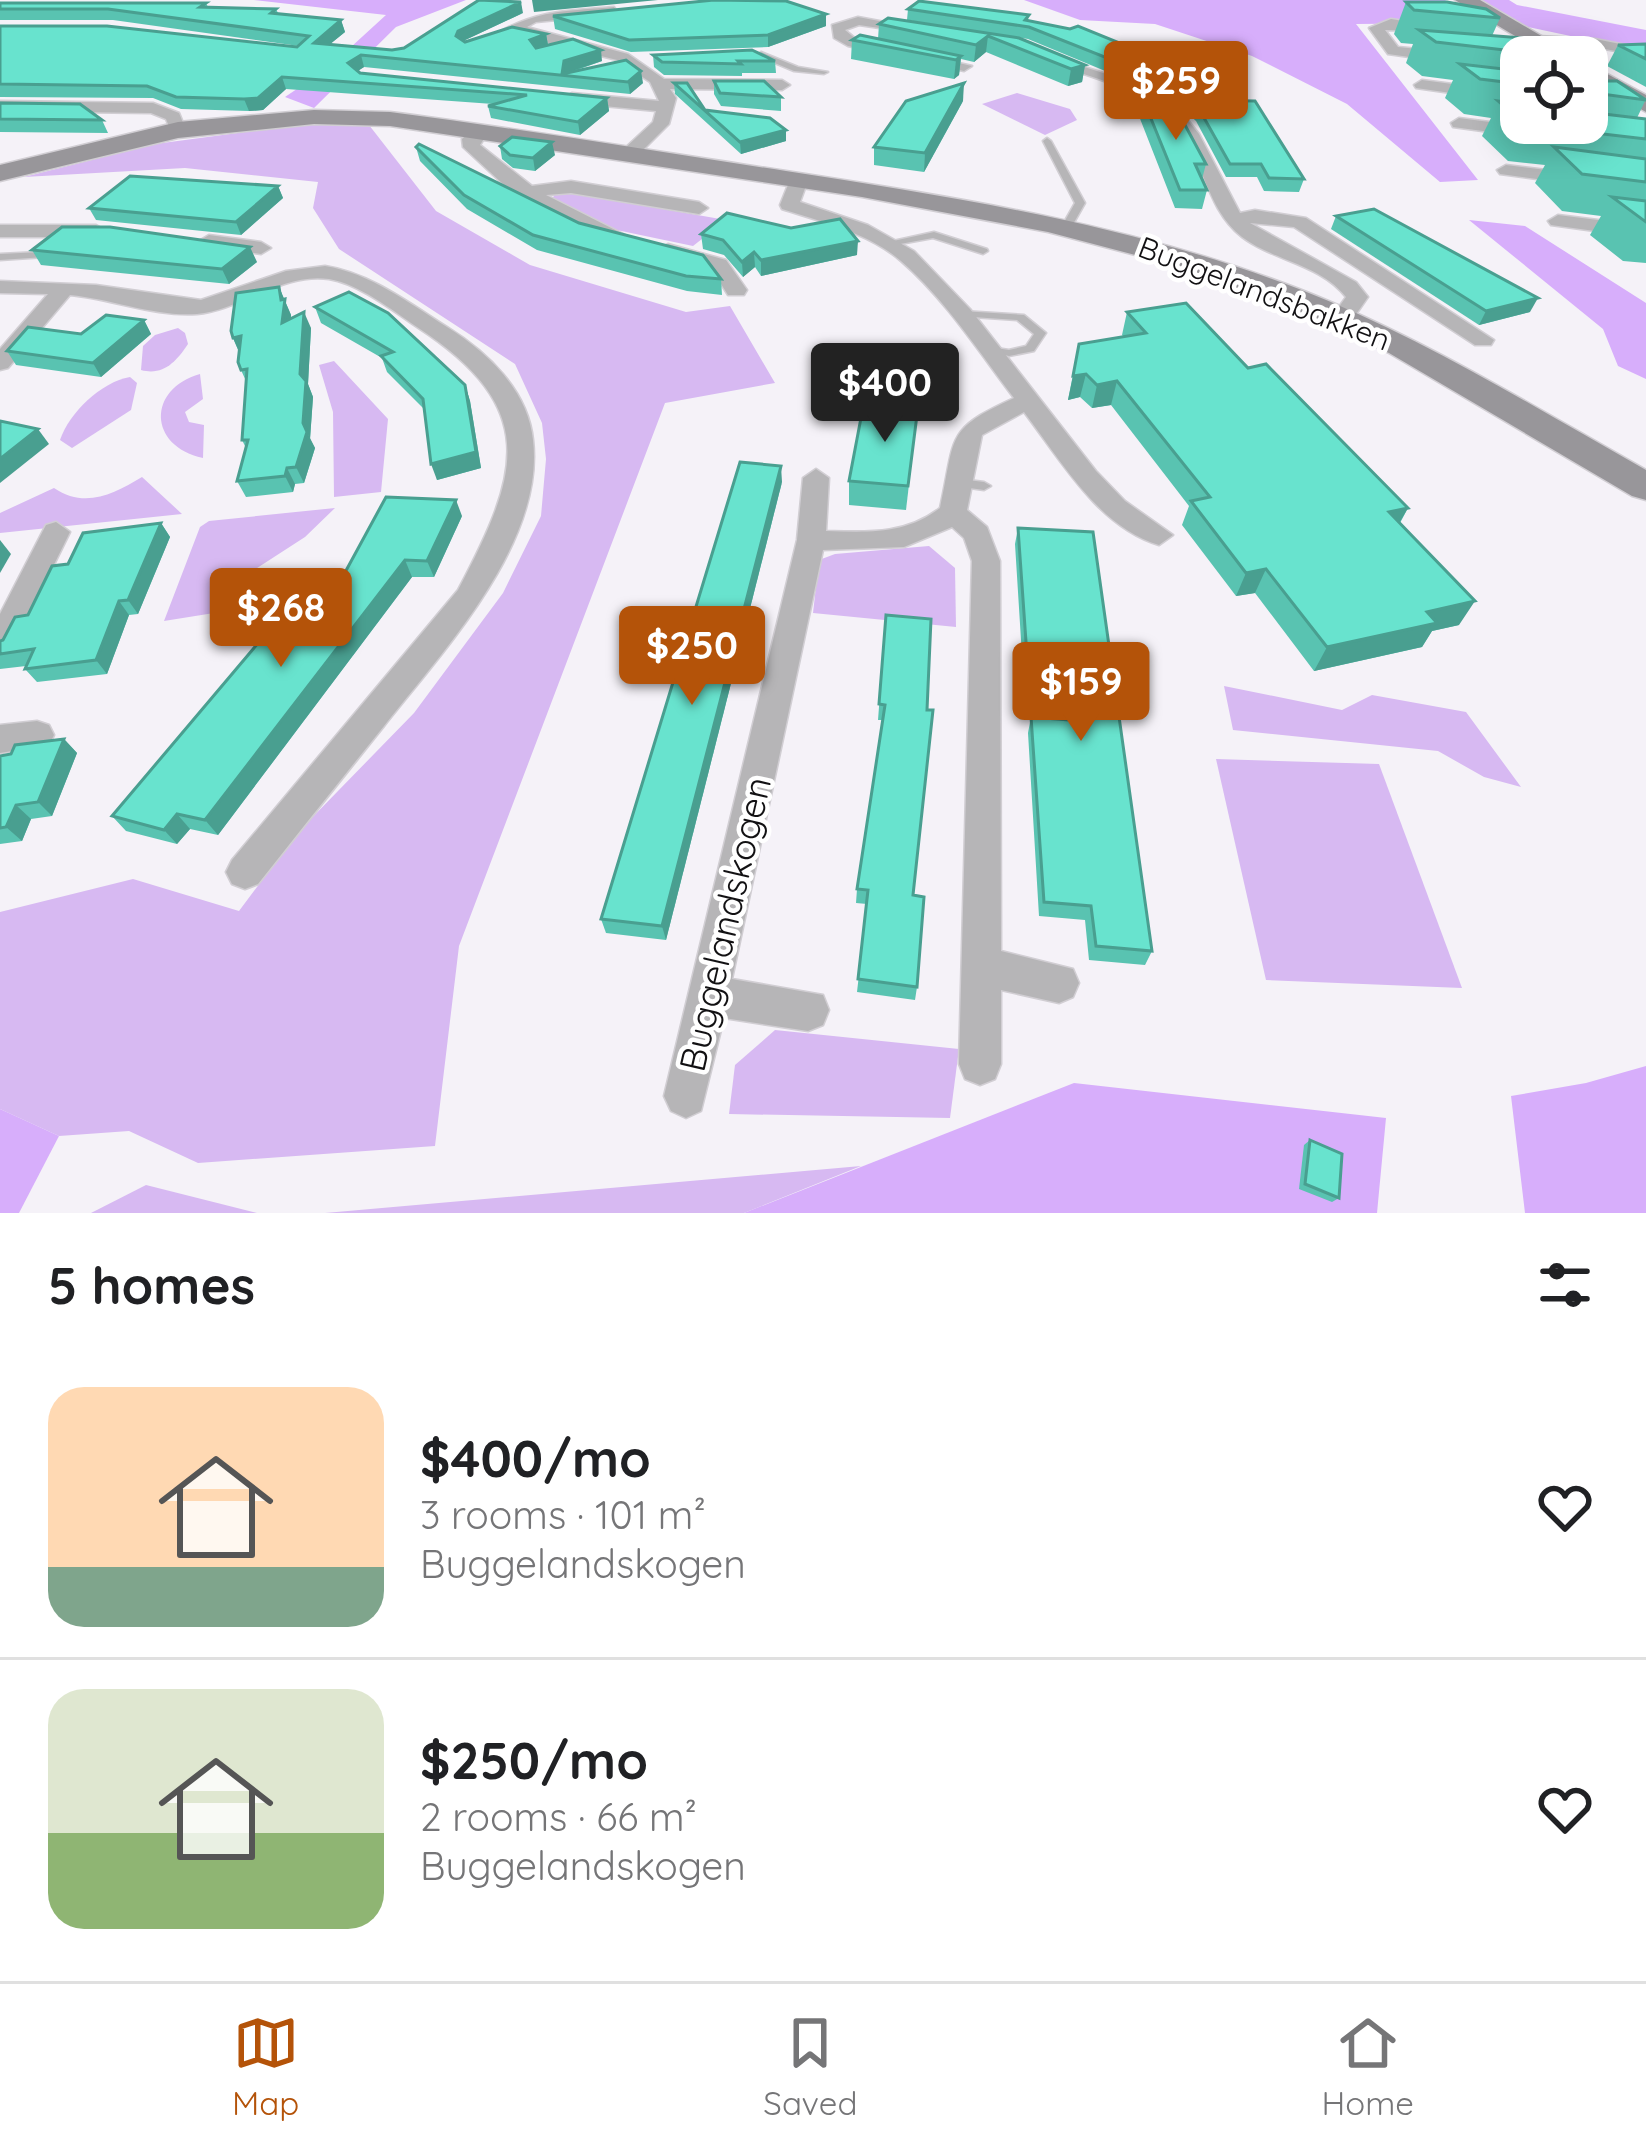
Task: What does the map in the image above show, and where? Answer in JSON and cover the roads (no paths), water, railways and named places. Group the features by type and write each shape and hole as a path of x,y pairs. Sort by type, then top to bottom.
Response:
{"street":[{"path":"1465,0 1511,36"},
{"path":"519,29 521,22 536,18 623,10"},
{"path":"948,34 859,21 837,28 839,35 853,43 964,65"},
{"path":"1447,28 1391,23 1376,28 1393,51 1500,62"},
{"path":"486,39 519,29 630,61 661,84 699,90 782,86"},
{"path":"1608,46 1646,53"},
{"path":"741,54 768,52"},
{"path":"1041,54 1174,112 1235,220 1271,247 1347,284 1357,297 1342,318"},
{"path":"611,67 658,56"},
{"path":"630,153 661,124 667,107 661,84"},
{"path":"1422,85 1500,95"},
{"path":"1608,87 1638,111"},
{"path":"542,94 667,107"},
{"path":"1608,100 1638,111"},
{"path":"0,106 153,109 173,116 178,130"},
{"name":"Buggelandsbakken","path":"0,173 178,130 314,117 390,119 894,194 1066,226 1160,251 1342,318 1460,376 1646,491"},
{"path":"1459,122 1500,128"},
{"path":"481,131 471,139 472,147 523,192 598,230 714,262 736,290"},
{"path":"1506,170 1646,188"},
{"path":"799,180 789,205 889,243 921,269 1115,507 1159,535"},
{"path":"523,192 571,187 699,208"},
{"path":"1235,220 1255,216 1299,223 1483,340"},
{"path":"1558,221 1646,232"},
{"path":"0,231 118,231"},
{"path":"176,236 261,248"},
{"path":"0,287 64,289 200,307 300,274 336,273 477,356 502,385 525,444 513,504 469,597 245,872"},
{"path":"0,363 64,289"},
{"path":"980,1064 986,561 966,494 969,435 976,425 1029,400"},
{"name":"Buggelandskogen","path":"686,1096 811,540 816,478"},
{"path":"811,540 904,541 934,530 966,494"},
{"path":"0,644 56,532"},
{"path":"0,739 37,734"},
{"path":"982,966 1059,982"},
{"path":"711,996 808,1010"}],"lane":[{"path":"557,52 576,44"},
{"path":"768,52 796,68 824,72"},
{"path":"1047,141 1080,203 1066,226"},
{"path":"889,243 934,235 983,251"},
{"path":"0,257 41,255"},
{"path":"962,314 1020,317 1040,333 1037,345 1030,349 987,348"}]}
